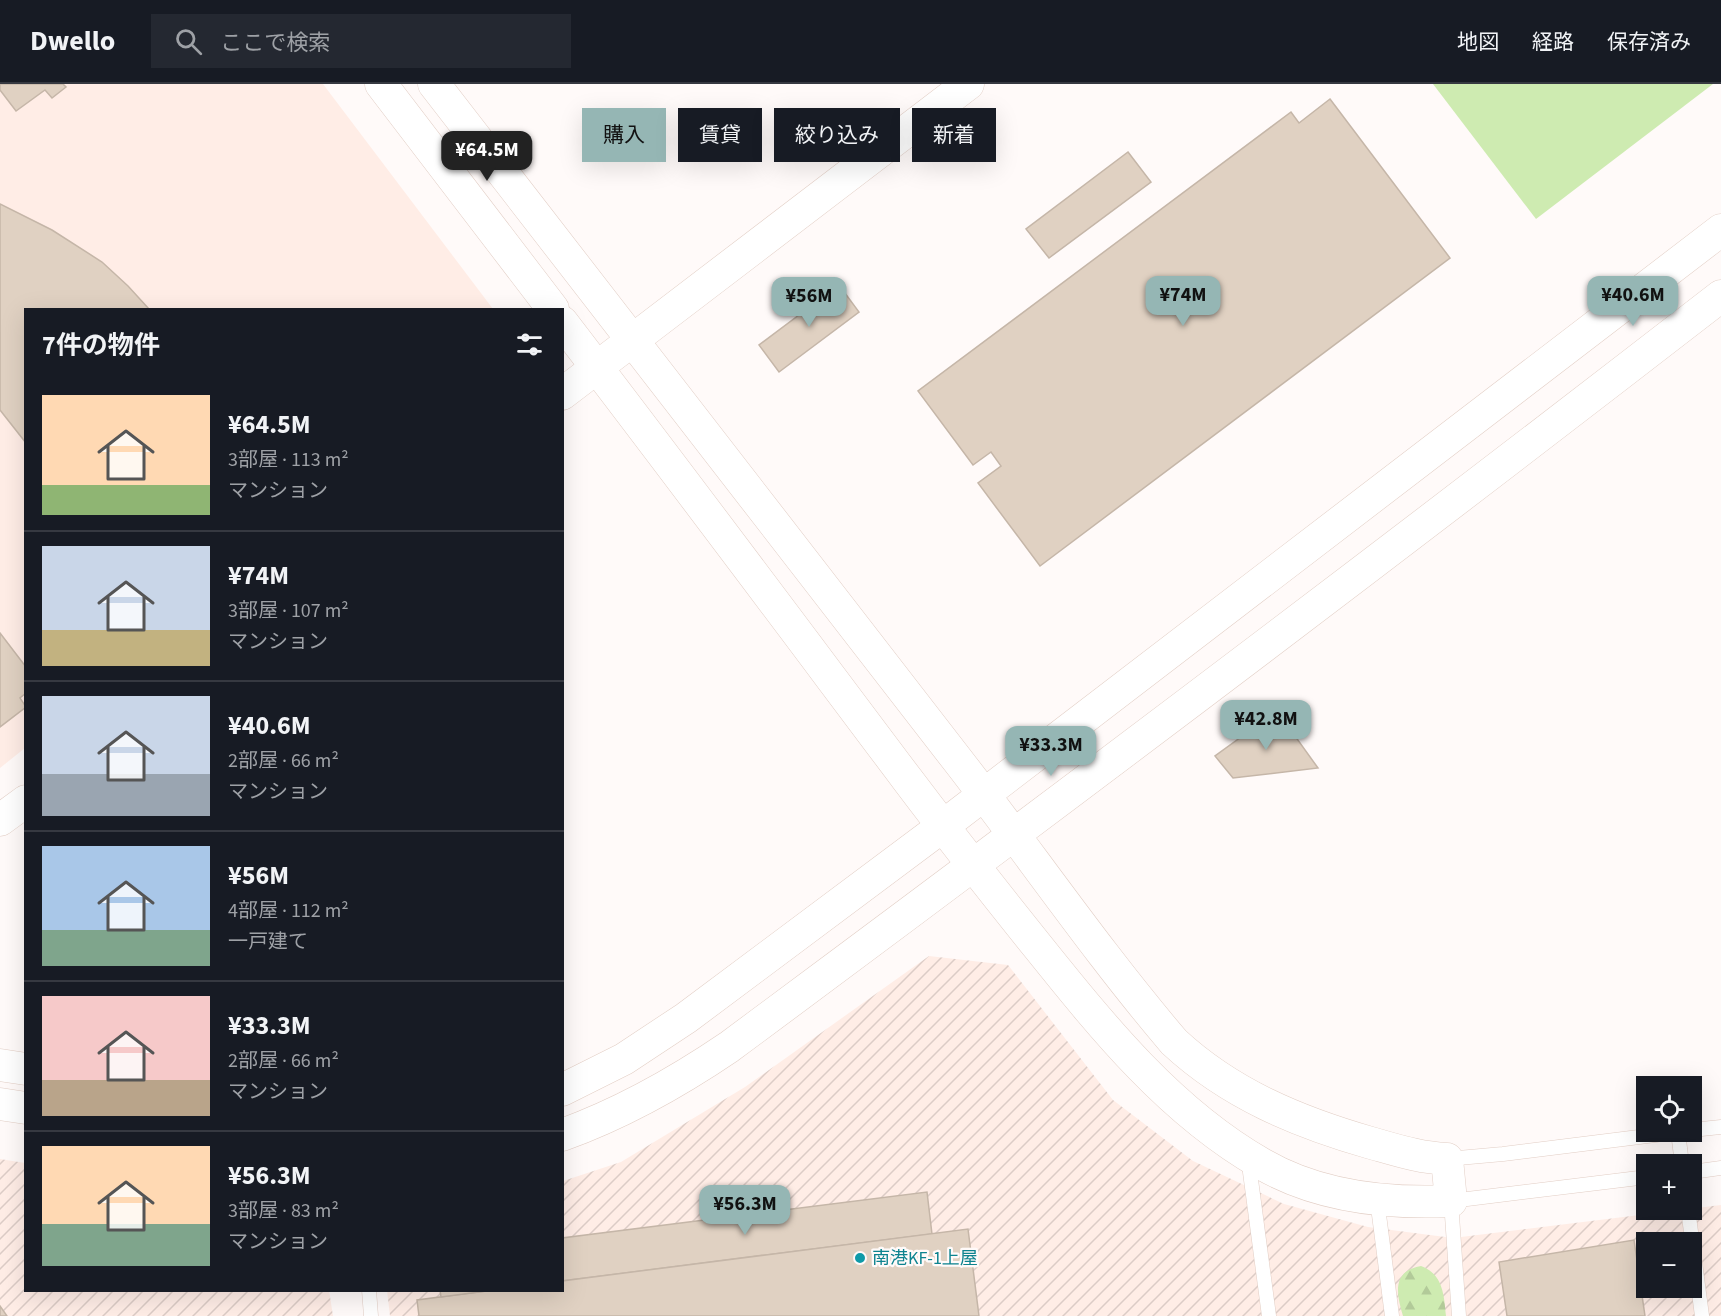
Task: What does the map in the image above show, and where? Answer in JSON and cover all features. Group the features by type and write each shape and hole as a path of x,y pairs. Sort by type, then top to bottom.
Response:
{"street":[{"path":"381,84 552,308"},
{"path":"434,84 631,342 984,794 1174,1042 1210,1073 1235,1089 1293,1117 1411,1154 1447,1159 1451,1201 1377,1199 1340,1194 1316,1187 1266,1166 1209,1128 1142,1068 1090,1011 973,866 564,325"},
{"path":"564,393 968,84"},
{"path":"564,1088 624,1059 686,1018 943,826 1721,230"},
{"path":"564,1134 621,1112 691,1073 738,1040 1015,836 1721,296"},
{"path":"0,820 24,802"},
{"path":"0,1065 24,1070"},
{"path":"0,1104 24,1108"}],"lane":[{"path":"1702,1129 1721,1127"},
{"path":"1447,1159 1636,1137"},
{"path":"1248,1156 1269,1316"},
{"path":"1702,1171 1721,1168"},
{"path":"1459,1316 1451,1201 1636,1178"},
{"path":"1377,1199 1392,1316"},
{"path":"1689,1220 1702,1316"},
{"path":"369,1292 371,1316"}],"shaded area":[{"path":"0,84 323,84 492,308 24,308 24,749 0,768"},
{"path":"929,956 1008,965 1113,1100 1193,1161 1284,1204 1368,1227 1453,1238 1636,1215 1636,1220 1702,1220 1702,1207 1721,1205 1721,1316 390,1316 387,1292 564,1292 564,1181 621,1162 745,1087"},
{"path":"0,1159 24,1163 24,1292 329,1292 333,1316 0,1316"}],"green space":[{"path":"1433,84 1713,84 1536,219"},
{"path":"1421,1266 1434,1274 1441,1286 1446,1316 1403,1316 1398,1284 1405,1273"}],"building":[{"path":"0,84 63,84 66,87 52,98 45,90 16,111 0,90"},
{"path":"1330,99 1450,258 1040,566 978,483 1001,466 991,452 973,465 918,391 1291,112 1299,123"},
{"path":"1128,152 1151,182 1049,258 1026,229"},
{"path":"0,204 52,230 102,262 148,308 24,308 24,440 0,410"},
{"path":"839,285 859,312 779,372 759,345"},
{"path":"0,633 24,664 24,695 20,698 24,709 0,727"},
{"path":"1277,711 1318,768 1233,778 1215,756"},
{"path":"927,1192 932,1234 564,1281 564,1238"},
{"name":"南港KF-1上屋","path":"968,1229 979,1316 419,1316 417,1300 479,1292 564,1292 564,1281"},
{"path":"1634,1240 1636,1298 1642,1298 1645,1316 1507,1316 1499,1262"},
{"path":"440,1292 479,1292 441,1297"},
{"path":"0,1306 7,1316 0,1316"}],"place":[{"name":"南港KF-1上屋","path":"860,1258"}]}
